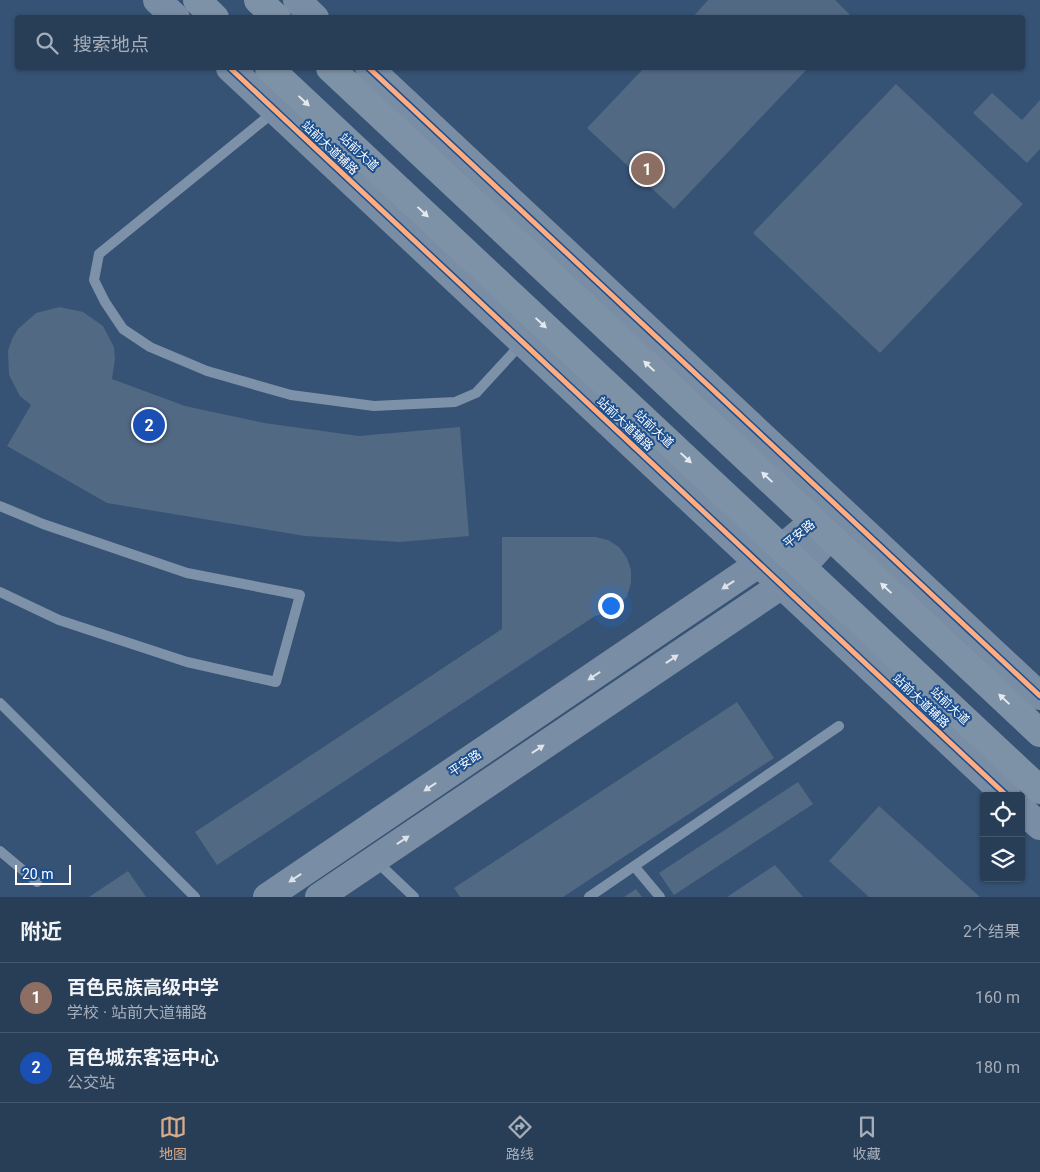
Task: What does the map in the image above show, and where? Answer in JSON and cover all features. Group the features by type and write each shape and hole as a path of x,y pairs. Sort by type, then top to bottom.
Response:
{"highway":[{"path":"197,0 212,15"},
{"path":"258,0 273,15"},
{"name":"站前大道","path":"271,70 1040,790"},
{"path":"332,70 1040,733"}],"street":[{"path":"158,0 173,15"},
{"path":"297,0 312,15"},
{"name":"站前大道辅路","path":"232,70 1003,792"},
{"path":"371,70 1040,696"},
{"name":"平安路","path":"267,897 782,548 822,528 841,510"},
{"name":"平安路","path":"319,897 782,585 802,567 822,528"},
{"path":"1025,813 1040,826"}],"lane":[{"path":"276,111 99,254 94,280 105,302 123,329 150,347 207,371 291,395 374,406 455,402 476,393 523,342"},
{"path":"0,506 43,524 187,573 300,595 276,682 187,662 59,620 0,592"},
{"path":"0,703 195,897"},
{"path":"589,897 839,726"},
{"path":"0,851 37,882"},
{"path":"375,860 414,897"},
{"path":"634,866 660,897"}],"building":[{"path":"708,0 835,0 850,15 695,15"},
{"path":"642,70 806,70 674,209 587,128"},
{"path":"896,84 1023,204 880,353 753,233"},
{"path":"992,93 1022,120 1040,100 1040,149 1027,163 973,113"},
{"path":"60,307 83,312 103,326 114,347 115,359 112,379 185,406 264,423 359,436 460,427 469,536 400,542 305,536 107,503 7,446 31,405 20,396 9,375 8,351 12,339 18,329 36,313"},
{"path":"502,537 595,537 608,540 619,547 627,558 631,570 631,583 627,596 619,606 608,613 595,616 217,865 195,832 502,629"},
{"path":"737,702 774,758 563,897 460,897 454,888"},
{"path":"798,782 813,804 674,895 659,873"},
{"path":"879,806 980,897 869,897 829,861"},
{"path":"775,865 803,897 727,897"},
{"path":"128,871 146,897 89,897"},
{"path":"636,889 642,897 624,897"}],"cycle path":[{"path":"232,70 1003,792"},
{"path":"371,70 1040,696"}],"place":[{"name":"百色民族高级中学","path":"647,169"},
{"name":"百色城东客运中心","path":"149,425"}]}
